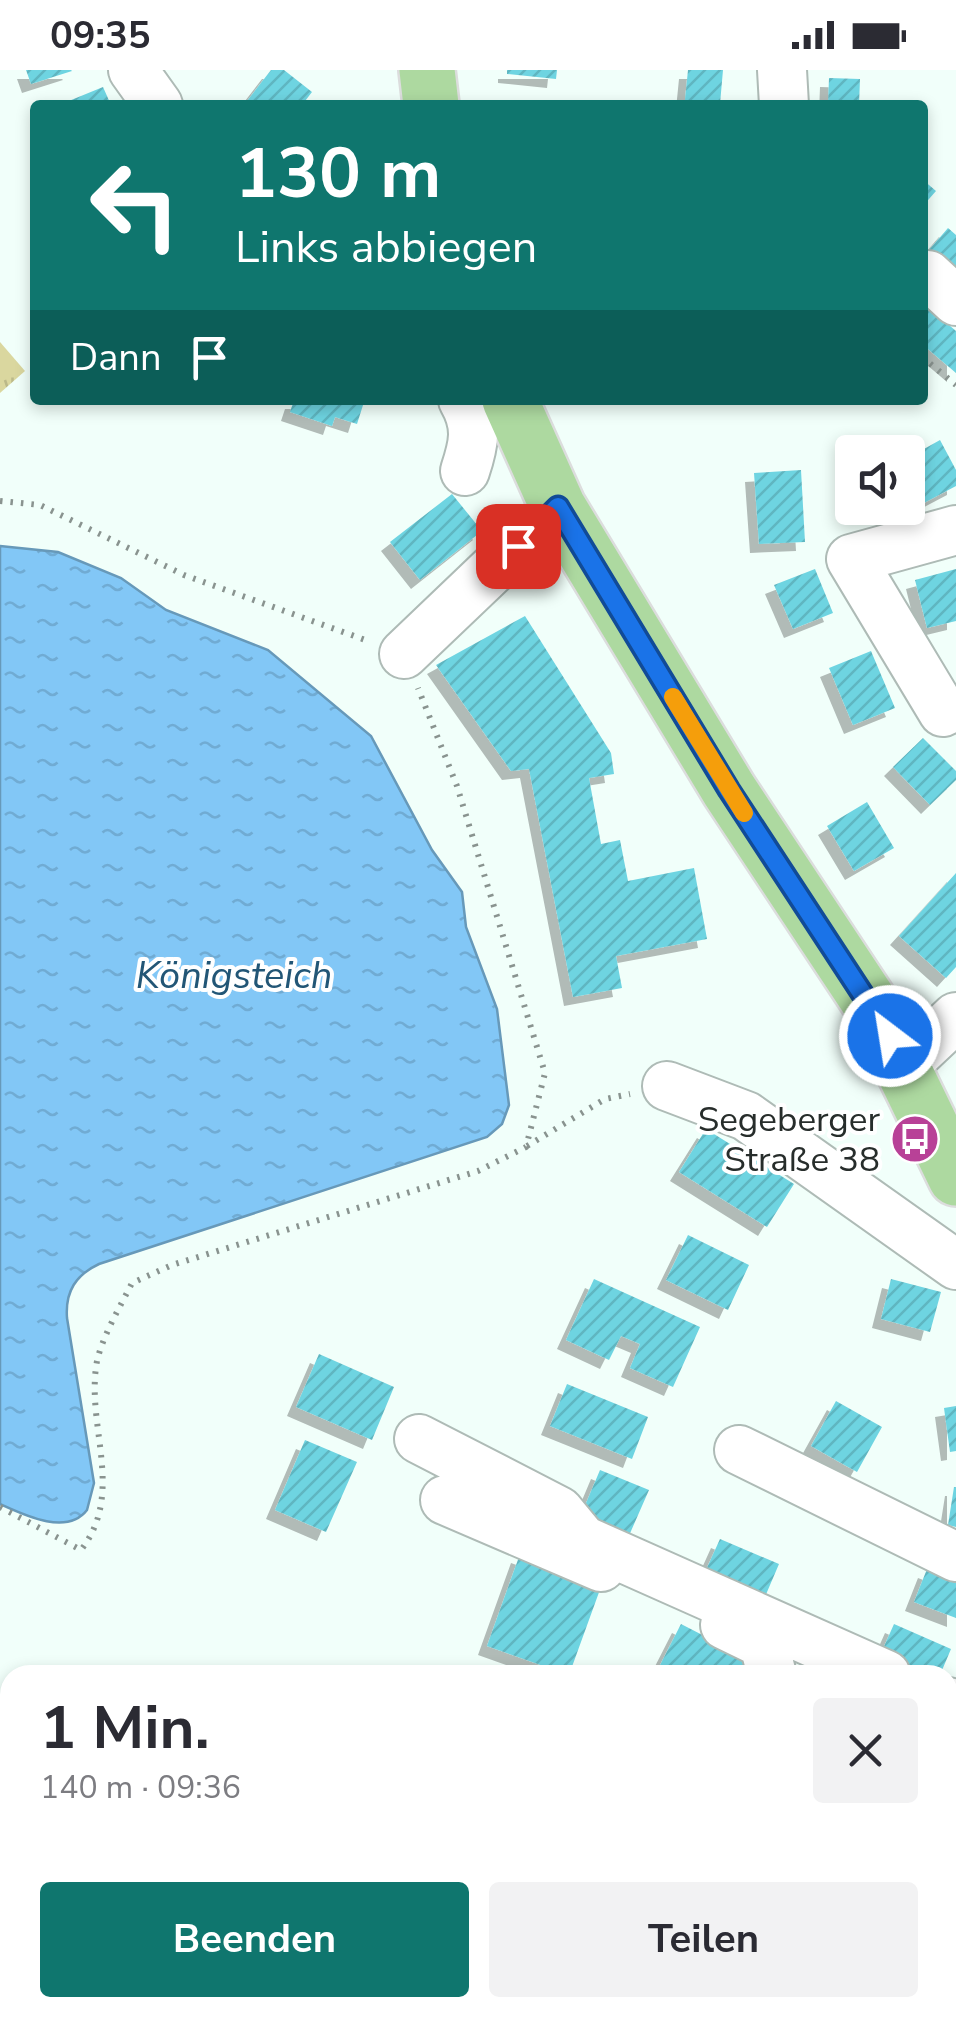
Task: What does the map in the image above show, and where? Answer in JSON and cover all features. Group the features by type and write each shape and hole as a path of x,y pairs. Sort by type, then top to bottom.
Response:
{"main road":[{"path":"427,70 430,100"},
{"path":"512,405 558,507 729,790 874,1008 905,1064 956,1178"}],"street":[{"path":"132,70 154,100"},
{"path":"782,70 784,100"},
{"path":"465,472 475,440 472,414 466,405"},
{"path":"404,654 558,507"},
{"path":"942,712 850,559 956,530"},
{"path":"905,1064 956,1017"},
{"path":"667,1086 746,1116 956,1266"},
{"path":"419,1440 559,1510 583,1540 864,1665"},
{"path":"739,1450 956,1557"},
{"path":"861,1490 956,1536"},
{"path":"446,1500 764,1644 769,1665"}],"path":[{"path":"928,361 956,386"},
{"path":"0,502 40,505 184,575 404,654 457,786 544,1073 526,1147"},
{"path":"0,1508 81,1550 92,1536 104,1512 97,1362 132,1282 172,1264 478,1171 605,1099 667,1086"}],"green space":[{"path":"0,342 25,371 0,393"}],"water":[{"name":"Königsteich","path":"0,546 58,552 121,578 166,610 268,650 371,736 432,850 462,892 466,927 497,1009 509,1105 502,1124 487,1137 99,1264 84,1273 70,1292 67,1318 94,1483 87,1510 68,1522 33,1518 0,1504"}],"building":[{"path":"26,70 71,70 72,71 31,84"},
{"path":"271,70 284,70 312,92 306,100 248,100"},
{"path":"507,70 557,70 556,79 507,74"},
{"path":"688,70 723,70 720,100 685,100"},
{"path":"829,78 860,79 859,100 828,100"},
{"path":"103,87 109,100 71,100"},
{"path":"928,184 936,191 928,200"},
{"path":"948,228 956,235 956,274 929,250"},
{"path":"928,307 956,331 956,373 928,349"},
{"path":"292,405 363,405 357,424 335,417 332,426 290,412"},
{"path":"940,440 956,470 956,486 925,502 925,448"},
{"path":"801,470 805,542 759,544 754,473"},
{"path":"452,494 482,531 420,580 390,542"},
{"path":"815,569 833,613 793,629 774,585"},
{"path":"956,569 956,621 927,628 915,580"},
{"path":"525,616 611,753 614,774 589,778 601,844 620,840 628,881 694,868 707,939 616,956 622,988 573,997 529,769 511,771 436,665"},
{"path":"871,651 895,708 853,725 829,668"},
{"path":"923,738 956,771 956,780 930,805 893,767"},
{"path":"867,802 894,848 854,871 827,826"},
{"path":"956,873 956,967 946,978 899,936"},
{"path":"706,1129 794,1184 767,1227 679,1172"},
{"path":"688,1235 749,1265 728,1310 666,1280"},
{"path":"594,1279 700,1327 673,1387 630,1368 640,1344 621,1336 609,1360 566,1340"},
{"path":"891,1279 941,1292 930,1332 881,1319"},
{"path":"319,1354 394,1387 372,1440 296,1407"},
{"path":"567,1384 648,1417 632,1459 550,1426"},
{"path":"836,1401 882,1427 857,1472 811,1446"},
{"path":"956,1406 956,1451 950,1452 944,1408"},
{"path":"305,1440 357,1462 326,1532 275,1510"},
{"path":"600,1470 649,1490 624,1547 576,1527"},
{"path":"956,1487 956,1527 948,1525"},
{"path":"720,1539 779,1564 761,1606 701,1581"},
{"path":"520,1554 602,1584 573,1665 541,1665 487,1646"},
{"path":"927,1569 956,1580 956,1618 914,1602"},
{"path":"681,1624 751,1660 748,1665 660,1665"},
{"path":"894,1624 951,1649 944,1665 890,1665 878,1660"}],"slow traffic":[{"path":"673,697 744,813"}],"place":[{"name":"Segeberger Straße 38","path":"915,1139"}],"route":[{"path":"518,546 558,507 729,790 890,1036"}]}
